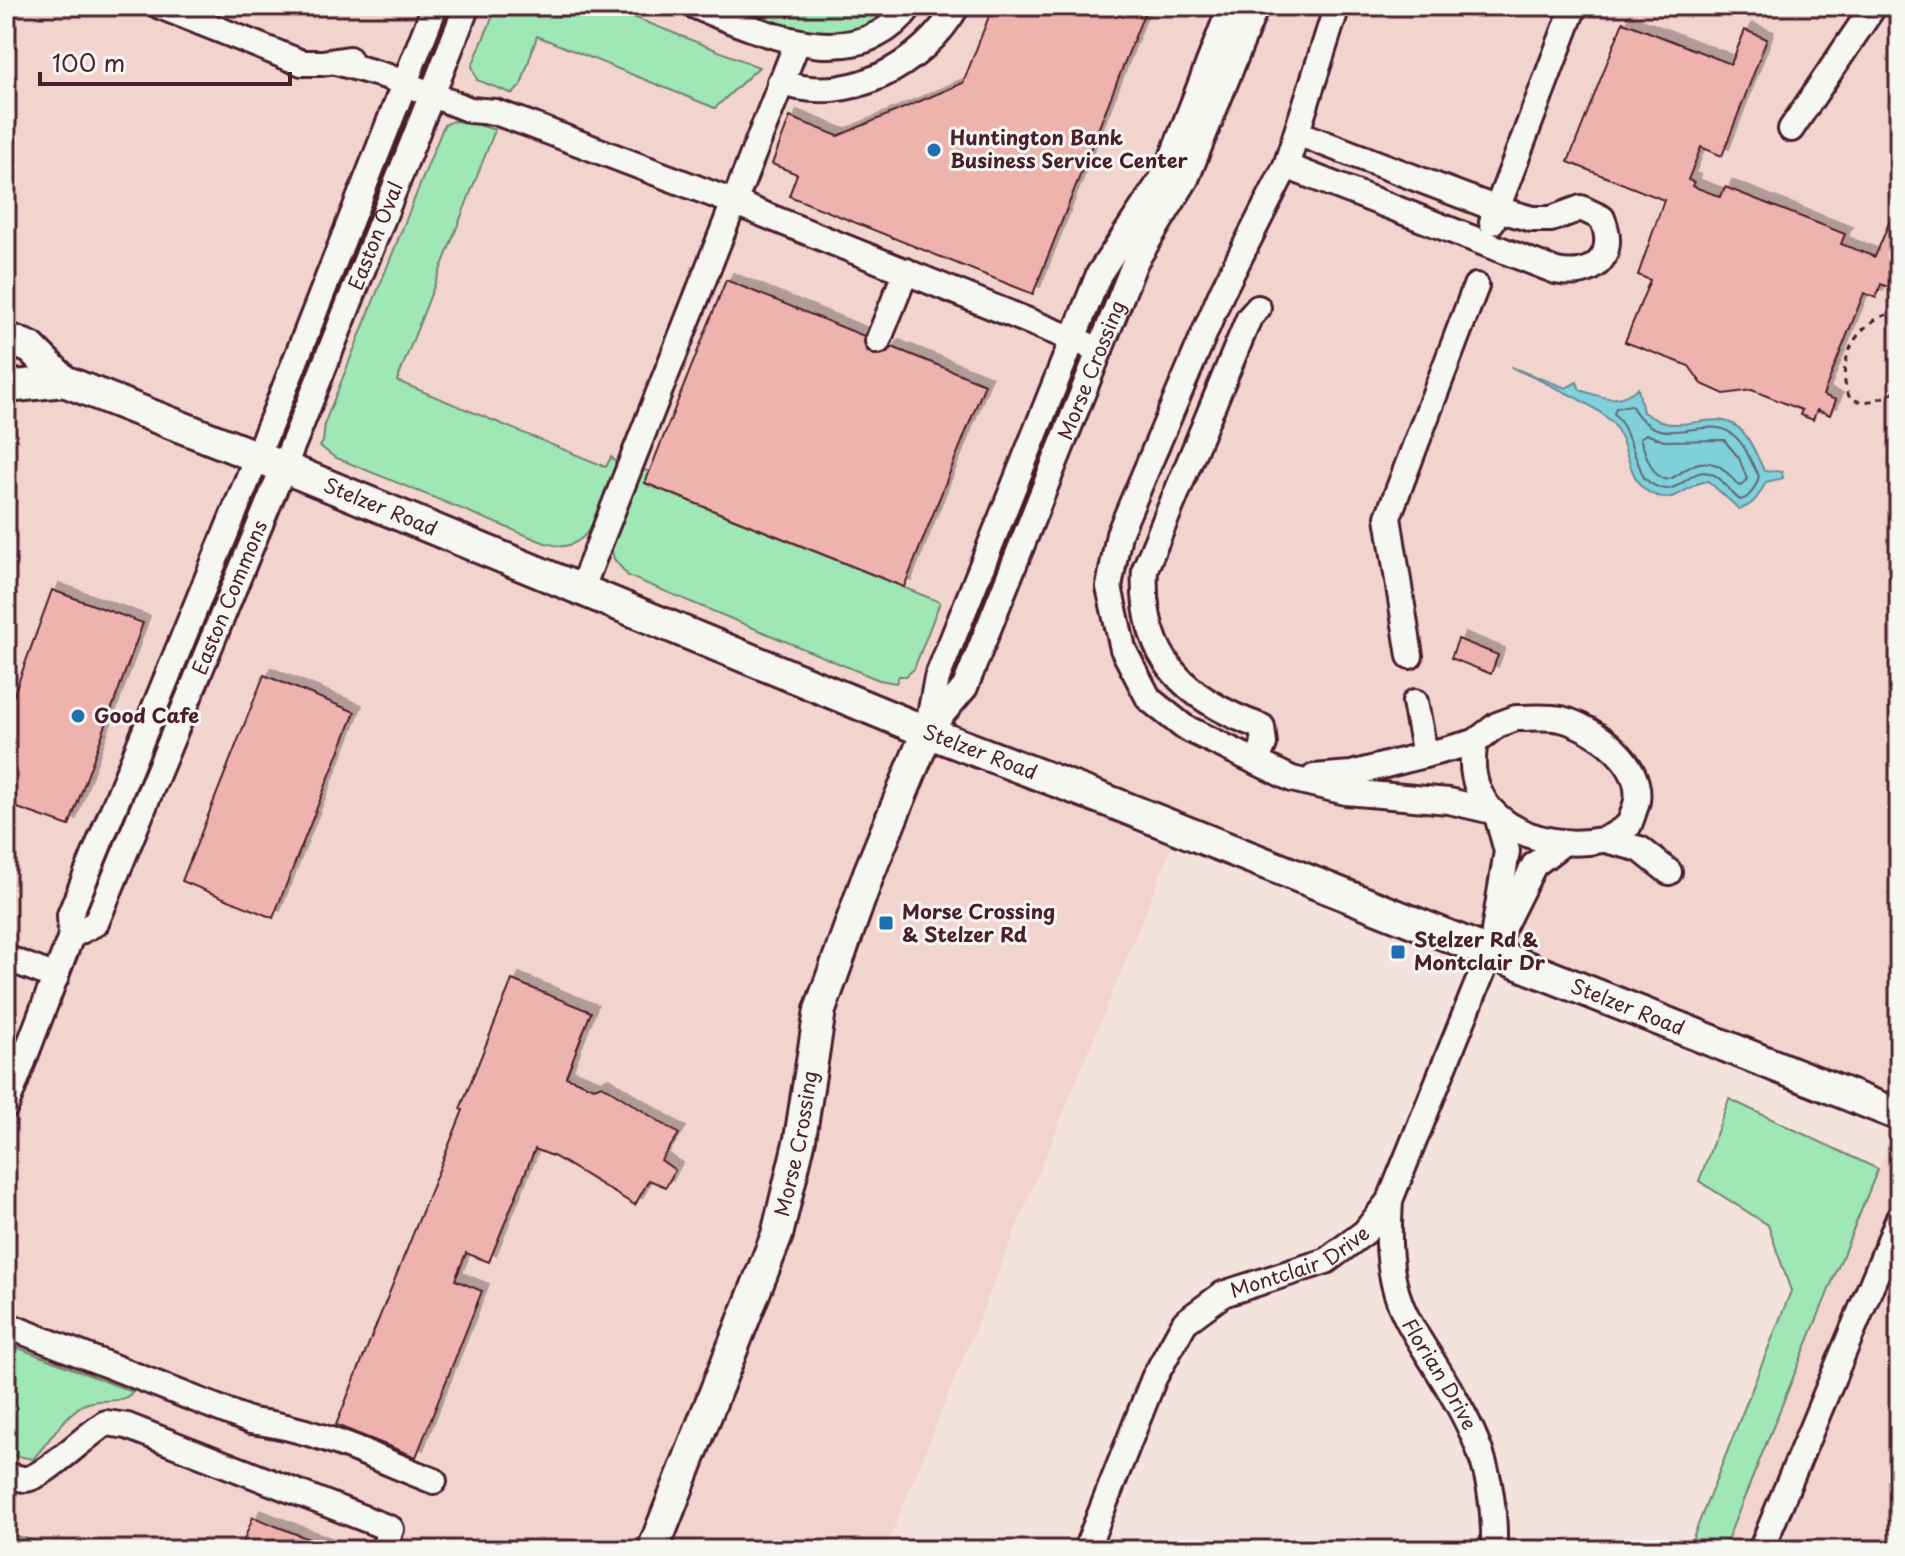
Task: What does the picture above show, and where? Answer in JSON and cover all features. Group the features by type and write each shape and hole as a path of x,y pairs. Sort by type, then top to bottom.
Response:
{"main road":[{"name":"Stelzer Road","path":"6,338 31,348 64,381 270,462 927,732 1899,1115"},
{"name":"Stelzer Road","path":"6,382 16,386 64,381"},
{"name":"Morse Crossing","path":"653,1550 777,1235 800,1139 820,1010 869,873 927,732"}],"street":[{"path":"160,6 302,63 336,62 368,56 407,78 436,89 470,110 495,112 733,202 1100,350"},
{"name":"Easton Oval","path":"270,462 435,6"},
{"name":"Easton Oval","path":"270,462 436,89 467,6"},
{"path":"695,6 772,37 797,43 833,45 862,39 886,29 910,6"},
{"path":"780,82 796,88 823,91 856,85 892,71 943,30 957,6"},
{"name":"Morse Crossing","path":"927,732 937,678 1099,274 1167,171 1231,6"},
{"name":"Morse Crossing","path":"927,732 965,687 1135,262 1186,179 1256,6"},
{"path":"1337,6 1286,166 1222,292 1119,534 1109,587 1123,649 1149,699 1184,727 1292,779 1346,792 1449,801 1495,815 1529,834 1563,843 1605,840 1640,849 1669,872"},
{"path":"1484,243 1574,6"},
{"path":"1791,129 1874,6"},
{"path":"581,590 643,460 733,202 797,43"},
{"path":"1286,166 1556,271 1572,274 1589,270 1608,247 1608,233 1602,218 1581,208 1551,219 1532,219 1497,209 1297,133"},
{"path":"878,341 906,271"},
{"path":"1410,656 1388,517 1476,286"},
{"path":"1256,762 1264,744 1262,727 1246,722 1195,694 1173,673 1156,649 1147,621 1143,590 1145,569 1191,455 1249,318 1258,308"},
{"path":"1159,439 1191,455"},
{"name":"Easton Commons","path":"6,1106 71,936 70,915 270,462"},
{"path":"1415,702 1425,755"},
{"path":"1292,779 1351,774 1475,742 1497,725 1516,718 1558,718 1582,726 1600,738 1627,765 1636,783 1637,799 1629,825 1605,840"},
{"path":"1475,742 1471,759 1479,795 1495,815 1507,851 1490,953"},
{"path":"1490,953 1534,865 1563,843"},
{"name":"Montclair Drive","path":"1086,1550 1154,1378 1185,1322 1223,1294 1326,1261 1365,1232 1390,1200 1490,953"},
{"path":"6,958 56,977"},
{"name":"Florian Drive","path":"1390,1200 1387,1250 1400,1303 1465,1414 1481,1449 1495,1515 1494,1550"},
{"path":"1761,1550 1892,1252 1899,1218"},
{"path":"6,1325 251,1421 284,1424 434,1481"},
{"path":"6,1475 27,1479 40,1475 86,1435 106,1423 127,1426 391,1529 383,1550"}],"path":[{"path":"1899,313 1879,317 1854,341 1843,378 1850,398 1858,402 1877,399 1899,390"}],"shaded area":[{"path":"6,6 1899,6 1899,1115 1179,829 885,1550 6,1550"},
{"path":"1899,1117 1899,1550 1723,1550 1878,1169"}],"green space":[{"path":"497,6 606,6 759,67 715,108 537,36 521,85 513,94 477,80 472,66"},
{"path":"695,6 910,6 833,45"},
{"path":"453,121 495,130 397,381 606,467 611,457 615,467 592,526 575,542 564,546 545,543 334,457 320,446 325,422 444,125"},
{"path":"637,471 650,472 646,484 940,602 914,669 906,676 899,676 896,683 879,680 628,576 614,559 610,543"},
{"path":"1729,1099 1878,1169 1723,1550 1688,1550 1791,1291 1768,1225 1699,1181"},
{"path":"6,1343 133,1392 122,1399 91,1402 79,1408 33,1459 6,1454"},
{"path":"6,1533 66,1550 6,1550"}],"water":[{"path":"1511,367 1566,388 1577,382 1580,390 1603,397 1623,397 1638,388 1643,412 1665,423 1726,421 1735,425 1750,441 1764,470 1782,472 1783,478 1766,482 1752,503 1739,509 1708,481 1672,497 1657,496 1647,491 1634,475 1619,434 1606,417 1566,393"}],"building":[{"name":"Huntington Bank Business Service Center","path":"993,6 1147,6 1033,294 789,196 797,174 772,164 790,117 838,136 963,83"},
{"path":"1623,22 1731,64 1745,30 1767,39 1722,156 1701,147 1688,180 1694,182 1692,186 1721,197 1725,187 1845,234 1841,244 1875,257 1899,199 1899,291 1881,284 1876,298 1864,293 1823,395 1836,400 1830,415 1817,410 1813,420 1800,415 1802,410 1752,390 1724,394 1702,384 1689,366 1625,342 1650,280 1638,275 1664,200 1568,162"},
{"path":"726,280 864,336 866,350 873,355 887,353 892,347 985,384 904,587 645,483"},
{"path":"52,590 143,623 69,826 6,804 6,716"},
{"path":"1458,639 1498,655 1491,674 1451,658"},
{"path":"264,675 355,712 273,918 182,881"},
{"path":"512,980 591,1012 566,1077 594,1088 602,1085 679,1134 661,1160 675,1170 666,1187 649,1180 635,1205 555,1157 535,1149 489,1262 466,1253 455,1280 482,1291 416,1457 336,1425"},
{"path":"253,1517 334,1549 334,1550 240,1550"}],"place":[{"name":"Huntington Bank Business Service Center","path":"934,150"},
{"name":"Good Cafe","path":"78,716"},
{"name":"Morse Crossing & Stelzer Rd","path":"886,923"},
{"name":"Stelzer Rd & Montclair Dr","path":"1398,952"}]}
